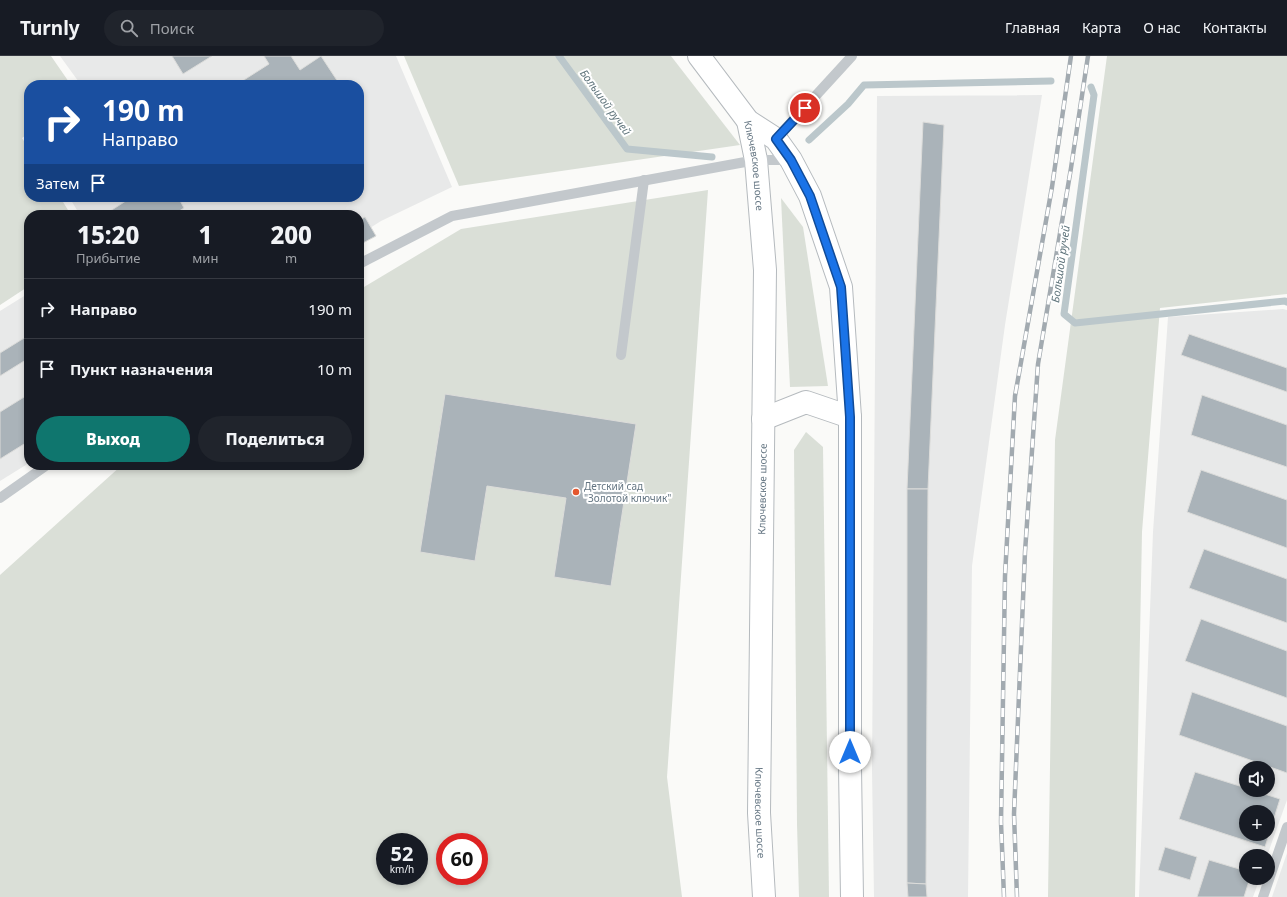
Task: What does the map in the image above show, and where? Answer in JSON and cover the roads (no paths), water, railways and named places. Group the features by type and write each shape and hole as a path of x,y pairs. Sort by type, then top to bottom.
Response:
{"main road":[{"path":"699,56 748,121"},
{"name":"Ключевское шоссе","path":"748,121 776,139 791,160 810,196 841,287 850,417 850,768 852,897"},
{"name":"Ключевское шоссе","path":"748,121 756,160 765,270 759,813 764,897"},
{"path":"763,419 806,402 850,417"}],"lane":[{"path":"776,139 852,56"},
{"path":"364,261 452,216 756,160 791,160"},
{"path":"620,355 644,180"},
{"path":"0,498 40,470"},
{"path":"1263,897 1287,827"}],"waterway":[{"name":"Большой ручей","path":"559,56 627,149 712,157"},
{"name":"Большой ручей","path":"809,140 848,104 864,85 1051,81"},
{"name":"Большой ручей","path":"1091,87 1094,95 1064,314 1075,323 1287,302"}],"railway":[{"path":"1004,897 1001,822 1005,576 1015,396 1052,187 1071,56"},
{"path":"1017,897 1014,814 1025,552 1038,364 1088,56"}],"place":[{"name":"Детский сад \"Золотой ключик\"","path":"576,492"}]}
